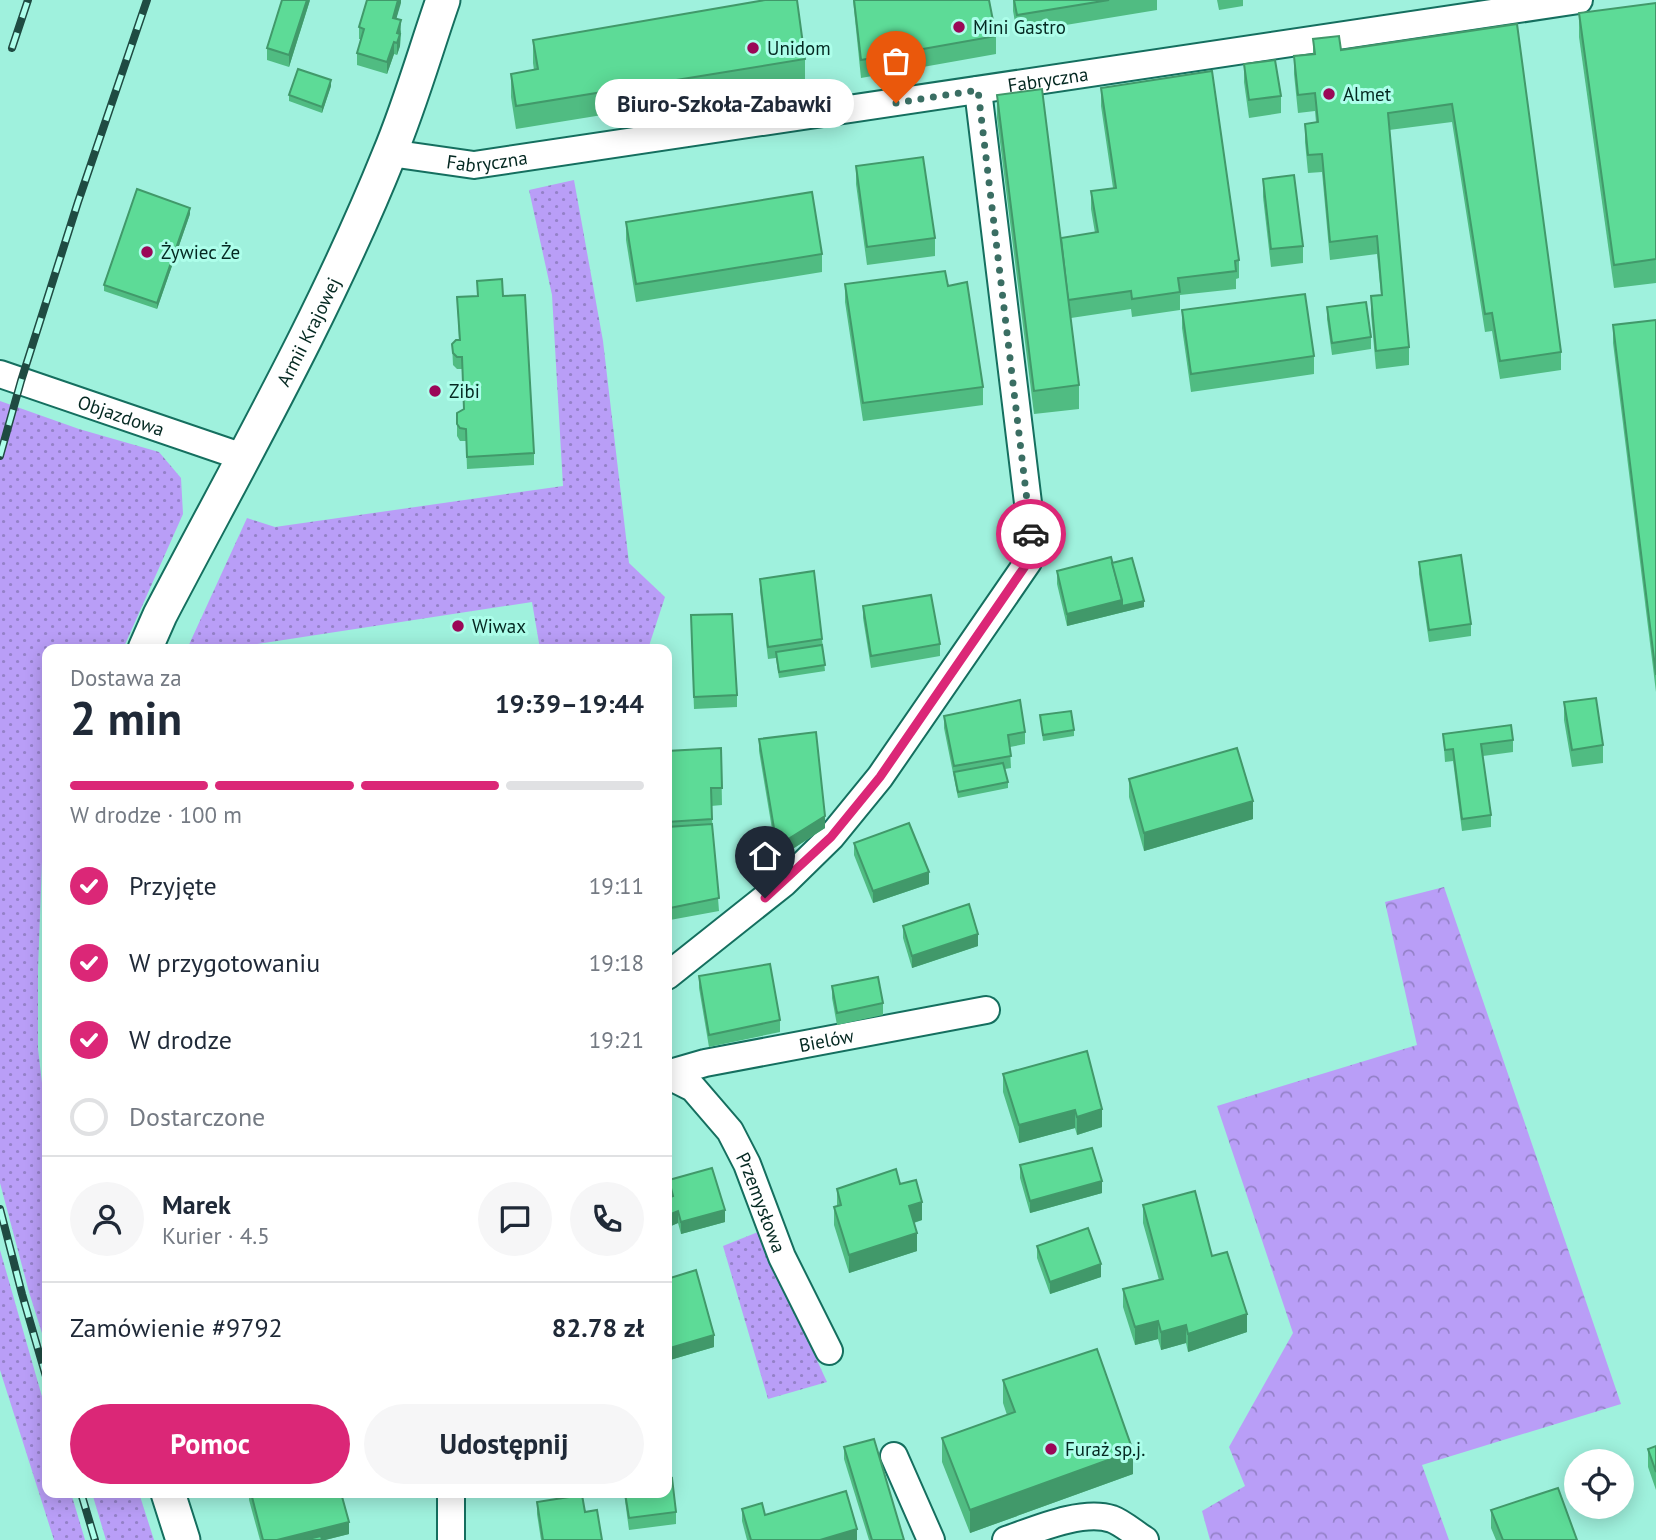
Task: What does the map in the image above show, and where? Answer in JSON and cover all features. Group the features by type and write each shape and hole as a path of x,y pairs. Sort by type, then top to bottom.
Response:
{"street":[{"name":"Armii Krajowej","path":"147,644 336,274 390,153 443,0"},
{"name":"Fabryczna","path":"390,153 474,165 1579,0"},
{"path":"672,972 784,883 831,837 880,777 1028,562 1032,536 978,90"},
{"name":"Objazdowa","path":"0,374 243,457"},
{"name":"Bielów","path":"672,1073 705,1063 986,1010"},
{"name":"Przemysłowa","path":"672,1078 693,1088 730,1130 747,1164 782,1257 829,1351"},
{"path":"894,1456 931,1540"},
{"path":"170,1498 183,1540"},
{"path":"451,1498 451,1540"},
{"path":"1006,1540 1064,1521 1095,1517 1113,1519 1145,1540"}],"green space":[{"path":"574,180 603,341 629,563 665,597 650,644 539,644 532,602 257,644 189,644 247,518 275,527 563,486 552,295 529,190"},
{"path":"0,401 79,429 159,452 181,478 183,514 125,644 42,644 42,861 38,1049 42,1083 42,1333 0,1183"},
{"path":"1444,887 1621,1404 1422,1465 1449,1540 1210,1540 1202,1511 1245,1486 1229,1447 1293,1333 1217,1106 1417,1045 1385,902"},
{"path":"758,1232 827,1382 768,1399 723,1246"},
{"path":"0,1250 42,1397 42,1498 72,1498 85,1540 54,1540 0,1370"},
{"path":"93,1498 141,1498 154,1540 106,1540"}],"building":[{"path":"282,0 307,0 289,55 267,48"},
{"path":"367,0 398,0 393,18 401,20 397,33 400,34 387,62 357,53 364,29 359,27"},
{"path":"765,0 797,0 805,59 516,106 511,74 538,69 533,40"},
{"path":"854,0 989,0 996,36 861,60"},
{"path":"1014,0 1109,0 1017,15"},
{"path":"1656,3 1656,259 1614,265 1579,13"},
{"path":"1517,24 1561,352 1500,361 1492,313 1485,314 1452,104 1388,113 1409,347 1376,351 1371,296 1382,295 1377,236 1330,242 1322,154 1308,155 1305,124 1318,122 1315,93 1298,95 1294,56 1315,54 1313,39 1339,36 1341,50"},
{"path":"1275,60 1281,96 1249,100 1244,64"},
{"path":"298,69 331,80 322,107 289,95"},
{"path":"1212,71 1239,260 1235,261 1236,271 1178,278 1180,292 1132,299 1131,291 1068,300 1061,238 1098,232 1091,191 1116,188 1101,88"},
{"path":"1042,89 1079,385 1034,391 997,95"},
{"path":"923,157 935,238 867,247 856,166"},
{"path":"1294,175 1303,246 1271,249 1263,179"},
{"name":"Żywiec Że","path":"137,189 190,208 157,303 104,285"},
{"path":"812,192 822,254 636,284 626,222"},
{"path":"945,271 948,286 967,282 983,387 863,403 845,284"},
{"path":"502,279 503,296 525,295 534,453 467,457 466,429 457,424 457,413 464,409 462,357 453,353 452,344 460,340 457,297 478,296 477,281"},
{"path":"1305,294 1314,356 1191,374 1182,310"},
{"path":"1366,302 1371,337 1332,343 1327,307"},
{"path":"1656,320 1656,675 1613,325"},
{"path":"1461,555 1471,624 1429,630 1419,562"},
{"path":"1111,557 1122,600 1067,614 1057,571"},
{"path":"1132,558 1144,601 1122,606 1112,563"},
{"path":"814,571 822,639 768,647 760,579"},
{"path":"931,595 940,644 871,656 863,606"},
{"path":"732,614 737,695 694,697 691,615"},
{"path":"822,645 825,665 779,672 776,652"},
{"path":"1596,698 1603,745 1572,750 1564,702"},
{"path":"1020,700 1025,732 1008,735 1011,756 954,766 944,716"},
{"path":"1071,711 1074,730 1043,735 1040,715"},
{"path":"1511,725 1513,740 1481,744 1491,815 1462,819 1453,749 1445,750 1443,734"},
{"path":"816,732 825,816 777,846 759,739"},
{"path":"721,748 722,788 711,788 712,819 672,822 672,751"},
{"path":"1237,748 1253,801 1144,833 1129,779"},
{"path":"1003,763 1008,782 958,792 954,772"},
{"path":"909,823 929,872 873,891 854,843"},
{"path":"712,824 719,898 672,908 672,827"},
{"path":"969,904 978,934 912,956 903,926"},
{"path":"770,964 780,1020 709,1035 699,976"},
{"path":"878,977 883,1003 837,1013 832,986"},
{"path":"1087,1051 1102,1109 1077,1117 1075,1110 1019,1125 1003,1074"},
{"path":"1092,1148 1102,1181 1030,1201 1020,1165"},
{"path":"712,1168 725,1210 681,1222 678,1211 672,1214 672,1179"},
{"path":"896,1169 900,1184 916,1180 922,1202 909,1206 917,1233 849,1255 834,1207 841,1205 837,1189"},
{"path":"1195,1191 1212,1256 1227,1252 1247,1314 1188,1334 1186,1325 1161,1332 1158,1321 1135,1327 1123,1289 1163,1279 1143,1205"},
{"path":"1088,1228 1101,1264 1050,1282 1037,1246"},
{"path":"696,1270 714,1335 672,1347 672,1277"},
{"name":"Furaż sp.j.","path":"1097,1349 1133,1451 970,1510 942,1438 1015,1412 1003,1380"},
{"path":"874,1439 904,1540 872,1540 844,1447"},
{"path":"1656,1446 1656,1472 1648,1449"},
{"path":"672,1478 676,1512 629,1518 626,1498 672,1498"},
{"path":"1558,1488 1564,1504 1564,1519 1569,1519 1577,1540 1503,1540 1491,1510"},
{"path":"846,1491 857,1529 820,1540 751,1540 742,1509 762,1503 765,1515"},
{"path":"252,1498 342,1498 349,1522 277,1540 263,1540"},
{"path":"583,1498 585,1512 597,1510 602,1540 543,1540 537,1502"},
{"path":"321,1536 322,1540 304,1540"}],"railway":[{"path":"12,48 28,0"},
{"path":"0,456 78,202 147,0"},
{"path":"0,1209 42,1363"},
{"path":"82,1498 95,1540"}],"way so far":[{"path":"896,103 978,90 1031,534"}],"place":[{"name":"Mini Gastro","path":"959,27"},
{"name":"Unidom","path":"753,48"},
{"name":"Almet","path":"1329,94"},
{"name":"Biuro-Szkoła-Zabawki","path":"896,103"},
{"name":"Żywiec Że","path":"147,252"},
{"name":"Zibi","path":"435,391"},
{"name":"Wiwax","path":"458,626"},
{"name":"Furaż sp.j.","path":"1051,1449"}],"route":[{"path":"765,898 831,837 880,777 1028,562 1031,534"}]}
